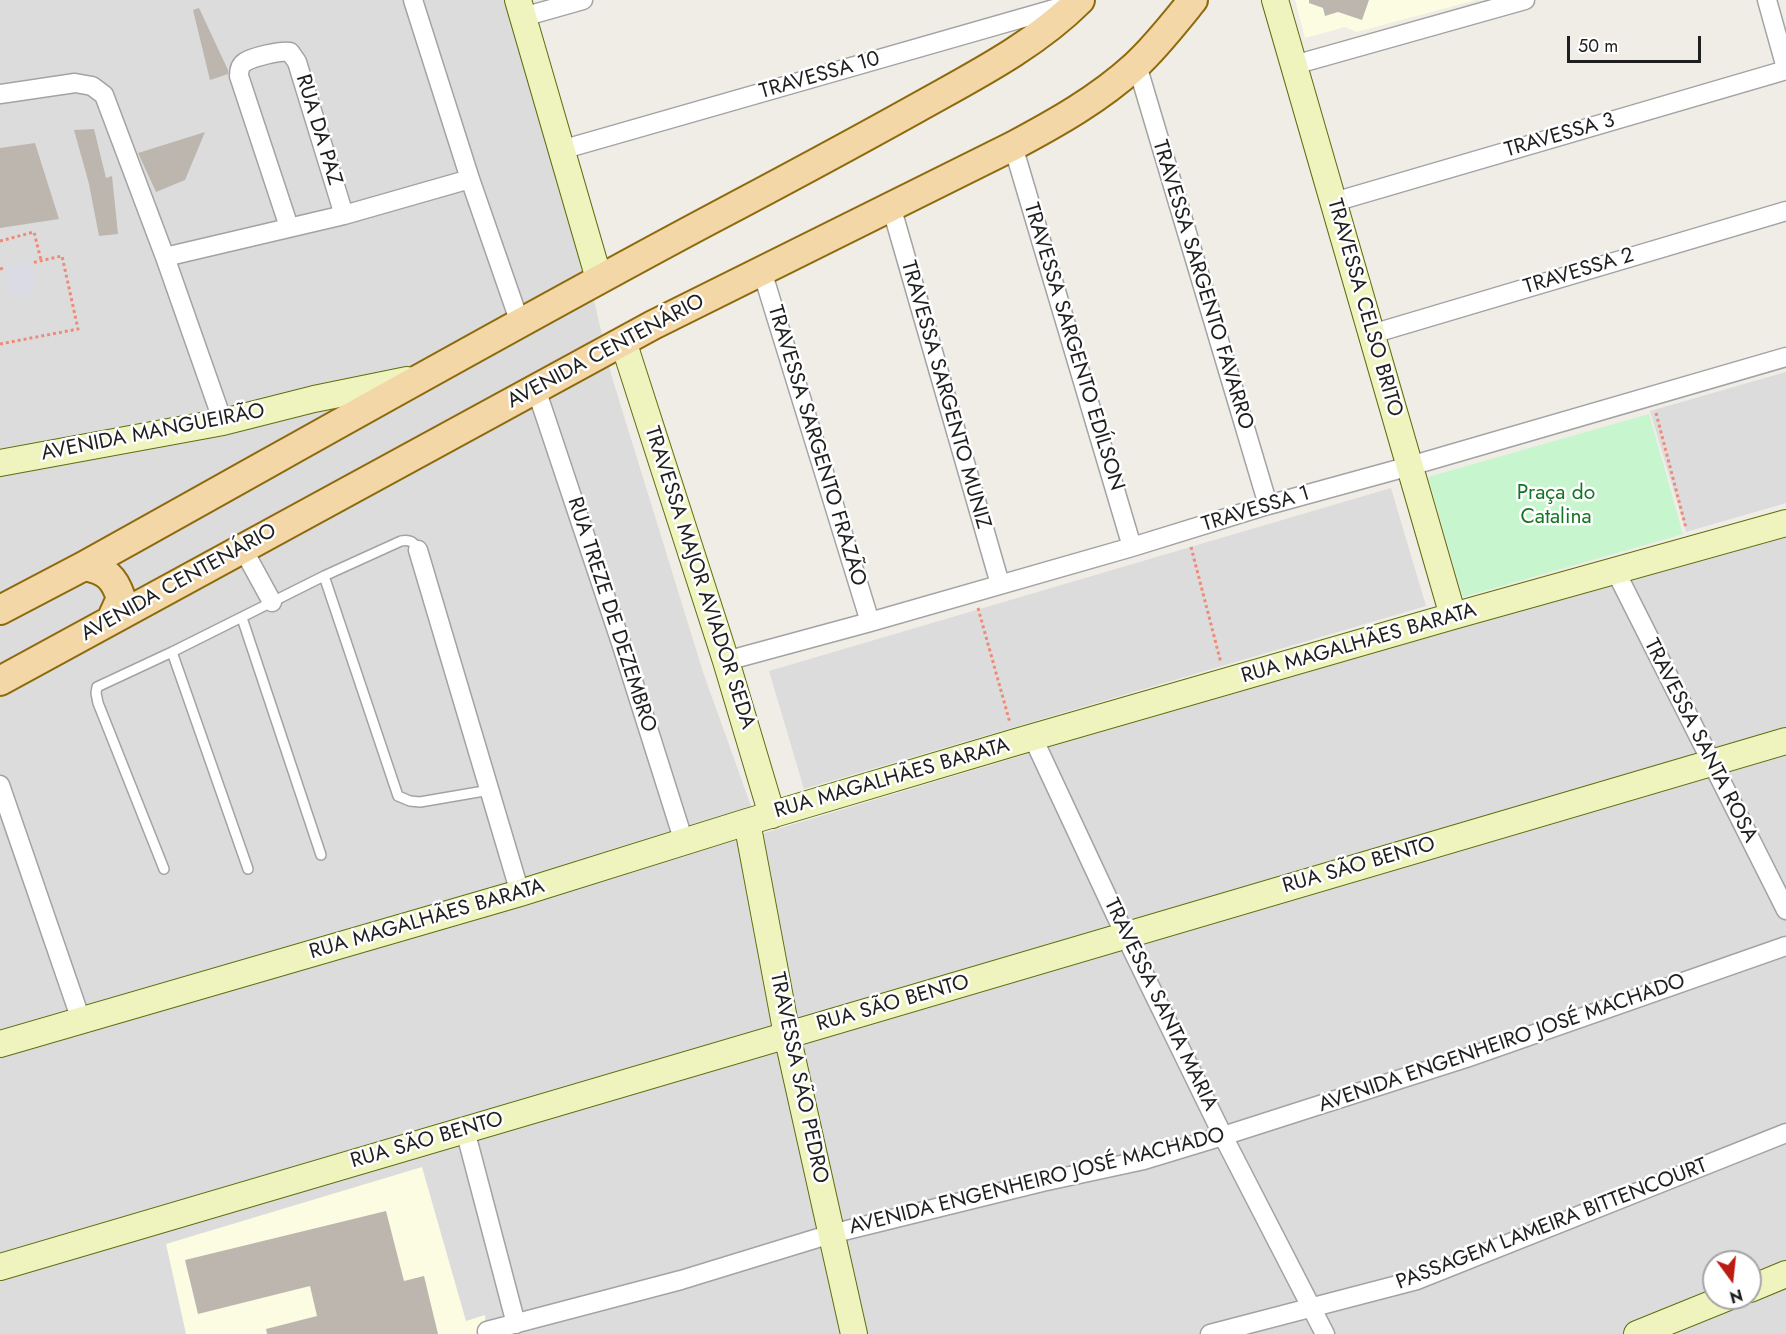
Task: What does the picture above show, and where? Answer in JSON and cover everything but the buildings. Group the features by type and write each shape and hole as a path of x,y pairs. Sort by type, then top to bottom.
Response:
{"main road":[{"name":"AVENIDA CENTENÁRIO","path":"0,681 623,341 1060,121 1095,98 1137,65 1193,0"},
{"path":"0,610 84,566 599,279 825,159 967,80 1012,54 1042,33 1079,1"},
{"path":"127,542 122,562 127,576 138,588 160,593"},
{"path":"84,566 105,572 117,584 121,598 111,620"}],"street":[{"path":"413,0 470,179 520,323"},
{"path":"583,0 521,9 599,279"},
{"name":"TRAVESSA CELSO BRITO","path":"1275,0 1454,616"},
{"path":"1294,65 1525,0"},
{"path":"1767,0 1786,69"},
{"name":"TRAVESSA 10","path":"561,150 1079,1"},
{"name":"RUA DA PAZ","path":"289,227 239,76 240,68 245,62 282,51 290,52 297,62 344,215"},
{"name":"TRAVESSA SARGENTO FAVARRO","path":"1137,65 1268,505"},
{"name":"TRAVESSA 3","path":"1334,202 1786,69"},
{"path":"0,94 81,83 99,90 107,100 223,422"},
{"name":"TRAVESSA SARGENTO EDÍLSON","path":"1013,146 1132,547"},
{"path":"165,257 344,215 470,179"},
{"name":"TRAVESSA SARGENTO MUNIZ","path":"891,206 1000,584"},
{"name":"TRAVESSA 2","path":"1372,334 1786,211"},
{"name":"TRAVESSA SARGENTO FRAZÃO","path":"762,271 870,622"},
{"name":"TRAVESSA MAJOR AVIADOR SEDA","path":"623,341 726,661 772,814"},
{"name":"TRAVESSA 1","path":"726,661 1132,547 1268,505 1786,357"},
{"name":"AVENIDA MANGUEIRÃO","path":"0,463 223,422 305,401 419,378"},
{"name":"RUA TREZE DE DEZEMBRO","path":"536,389 621,643 684,842"},
{"path":"305,401 314,405 318,419 316,427 305,441"},
{"name":"RUA MAGALHÃES BARATA","path":"0,1044 520,893 772,814 1024,740 1786,523"},
{"path":"243,549 272,602"},
{"path":"418,550 520,893"},
{"name":"TRAVESSA SANTA ROSA","path":"1616,572 1710,763 1786,910"},
{"name":"TRAVESSA SANTA MARIA","path":"1024,740 1125,935 1223,1136 1325,1334"},
{"name":"RUA SÃO BENTO","path":"0,1267 1786,741"},
{"path":"0,785 81,1020"},
{"name":"TRAVESSA SÃO PEDRO","path":"747,822 788,1035 854,1334"},
{"name":"AVENIDA ENGENHEIRO JOSÉ MACHADO","path":"487,1331 681,1280 831,1234 1042,1182 1144,1160 1466,1058 1786,946"},
{"path":"465,1130 516,1324"},
{"name":"PASSAGEM LAMEIRA BITTENCOURT","path":"1210,1334 1417,1280 1786,1133"},
{"path":"1762,1283 1786,1274"},
{"path":"1637,1334 1702,1308"}],"lane":[{"path":"164,869 98,703 96,693 100,685 401,541 411,541 418,550"},
{"path":"324,576 398,796 420,802 490,790"},
{"path":"242,618 321,855"},
{"path":"172,652 249,869"}],"path":[{"path":"0,241 34,232 41,260"},
{"path":"0,344 78,329 62,256 31,262"},
{"path":"1652,396 1692,550"},
{"path":"1186,531 1226,682"},
{"path":"974,592 1024,740"}],"shaded area":[{"path":"0,0 510,0 590,283 611,374 703,672 761,834 1047,748 1786,534 1786,1334 0,1334"},
{"path":"1295,0 1476,0 1357,32 1345,27 1305,38"},
{"path":"31,263 36,282 34,290 21,297 13,295 8,289 3,268"},
{"path":"1786,372 1786,503 1686,532 1650,411"},
{"path":"1391,488 1426,606 804,789 769,671"},
{"path":"422,1167 466,1321 485,1315 486,1334 186,1334 166,1244"}],"green space":[{"name":"Praça do Catalina","path":"1649,414 1683,534 1463,597 1428,477"}]}
